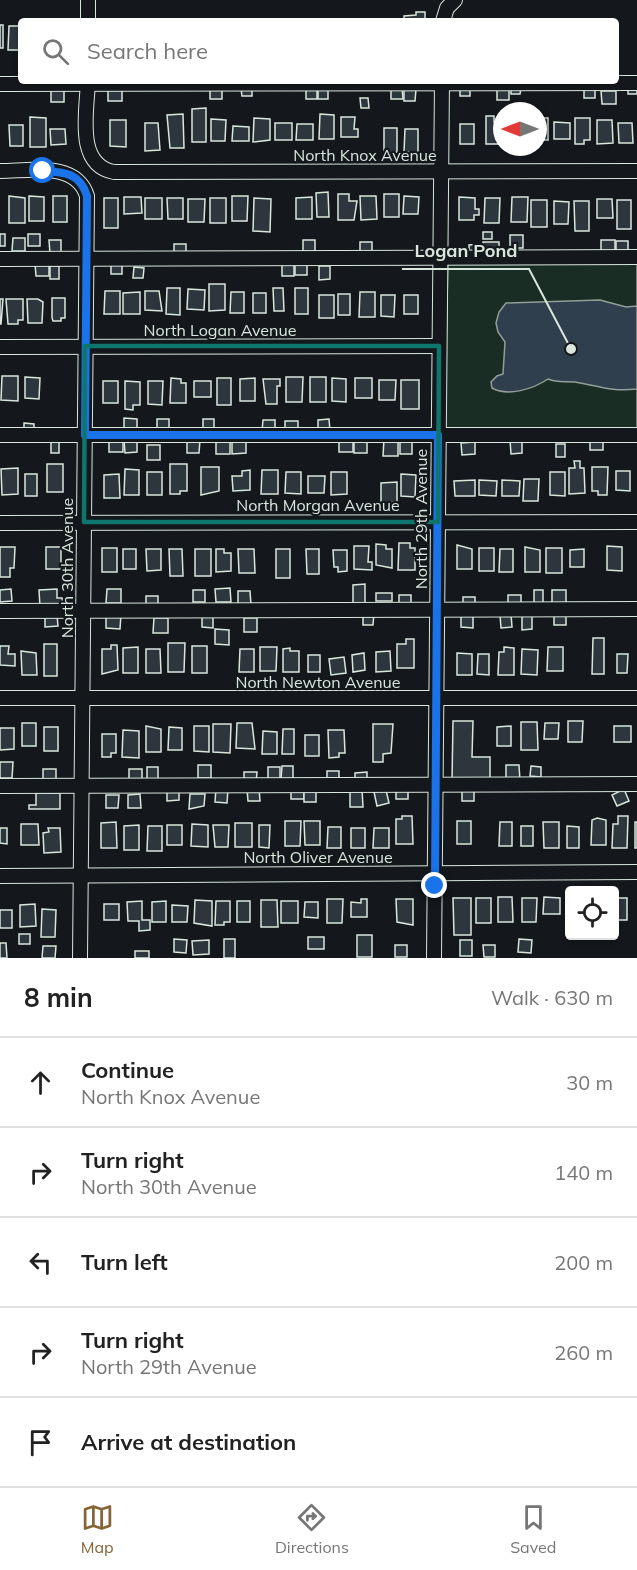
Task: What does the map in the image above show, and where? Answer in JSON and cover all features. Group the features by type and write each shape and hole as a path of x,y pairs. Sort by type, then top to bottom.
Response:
{"street":[{"path":"88,0 88,18"},
{"path":"445,18 453,2"},
{"path":"619,83 637,83"},
{"path":"0,84 18,84"},
{"name":"North Knox Avenue","path":"88,84 87,146 95,164 104,170 114,172 637,171"},
{"name":"North 29th Avenue","path":"434,958 442,84"},
{"name":"North 30th Avenue","path":"0,171 69,173 79,179 87,196 80,958"},
{"path":"0,259 637,257"},
{"name":"North Logan Avenue","path":"0,347 440,346"},
{"path":"0,435 637,435"},
{"name":"North Morgan Avenue","path":"0,523 637,522"},
{"path":"0,610 637,609"},
{"name":"North Newton Avenue","path":"0,698 637,698"},
{"path":"0,786 637,784"},
{"name":"North Oliver Avenue","path":"0,876 637,872"}],"highlighted area":[{"path":"85,346 439,346 438,522 84,522"}],"green space":[{"path":"448,260 637,260 637,429 444,432"}],"water":[{"path":"600,300 626,307 637,306 637,389 612,389 548,379 520,391 505,392 492,388 491,382 503,374 505,342 498,332 496,323 499,312 506,303"}],"building":[{"path":"416,12 425,12 425,18 404,18 404,16 416,15"},
{"path":"0,25 3,25 3,48 0,48"},
{"path":"9,26 18,26 18,50 8,50"},
{"path":"628,86 637,86 637,94 628,94"},
{"path":"210,87 222,87 222,99 210,99"},
{"path":"391,87 402,87 403,99 391,99"},
{"path":"470,87 470,96 460,96 460,88"},
{"path":"497,87 509,87 509,100 497,100"},
{"path":"511,87 521,88 520,94 511,94"},
{"path":"584,87 595,87 595,98 584,98"},
{"path":"51,88 64,88 64,102 51,102"},
{"path":"108,88 122,88 122,101 108,101"},
{"path":"252,88 252,96 242,96 241,89"},
{"path":"306,88 317,88 317,99 306,99"},
{"path":"318,88 328,88 328,99 318,99"},
{"path":"404,89 416,89 415,101 404,101"},
{"path":"601,91 616,91 616,104 602,104"},
{"path":"360,98 368,98 369,108 361,108"},
{"path":"206,108 206,142 192,142 192,109"},
{"path":"183,114 184,148 170,148 167,115"},
{"path":"320,114 334,115 334,139 319,139"},
{"path":"486,116 493,116 493,144 486,144"},
{"path":"30,117 46,118 46,147 30,147"},
{"path":"341,117 355,117 354,129 358,129 358,137 341,137"},
{"path":"254,118 270,119 270,140 253,142"},
{"path":"575,118 590,118 590,140 584,140 584,144 575,144"},
{"path":"211,119 226,120 225,141 211,141"},
{"path":"110,120 126,120 126,147 110,146"},
{"path":"597,120 612,120 613,143 597,144"},
{"path":"554,122 570,123 570,139 554,139"},
{"path":"145,123 158,123 160,150 145,151"},
{"path":"275,123 292,123 292,140 275,140"},
{"path":"618,123 632,123 633,143 619,143"},
{"path":"297,124 313,124 313,140 296,140"},
{"path":"460,124 474,124 474,144 460,144"},
{"path":"9,125 23,125 23,146 10,146"},
{"path":"233,126 249,127 249,141 232,141"},
{"path":"384,128 397,128 397,152 384,153"},
{"path":"50,129 65,129 66,144 51,145"},
{"path":"405,129 418,129 418,152 404,152"},
{"path":"328,192 329,217 317,217 316,193"},
{"path":"338,194 349,194 349,201 357,201 354,220 338,220"},
{"path":"384,194 399,194 399,217 384,217"},
{"path":"9,196 25,198 25,223 9,223"},
{"path":"29,196 44,197 44,221 29,221"},
{"path":"53,196 67,196 67,222 53,222"},
{"path":"232,196 248,196 247,221 232,221"},
{"path":"360,196 376,196 377,219 361,220"},
{"path":"404,196 419,197 418,214 403,214"},
{"path":"124,197 141,197 142,213 124,214"},
{"path":"312,197 312,219 296,219 296,198"},
{"path":"459,197 475,198 475,209 479,209 479,215 474,215 474,220 459,220"},
{"path":"512,197 528,197 527,222 511,222"},
{"path":"104,198 118,198 118,228 104,228"},
{"path":"145,198 162,198 162,219 145,219"},
{"path":"167,198 183,198 183,219 168,219"},
{"path":"210,198 226,198 226,223 210,223"},
{"path":"254,198 271,199 270,232 253,231"},
{"path":"485,198 500,198 499,223 484,223"},
{"path":"188,199 205,199 204,222 188,222"},
{"path":"597,199 612,199 613,218 597,218"},
{"path":"531,200 547,200 547,227 531,227"},
{"path":"617,200 631,200 631,229 617,229"},
{"path":"554,201 569,202 568,224 554,224"},
{"path":"574,201 589,201 589,231 575,231"},
{"path":"483,232 492,232 492,239 483,239"},
{"path":"0,234 5,234 5,246 0,246"},
{"path":"28,234 40,234 40,246 28,246"},
{"path":"510,235 523,235 523,248 510,248"},
{"path":"13,238 25,238 25,251 12,251"},
{"path":"49,240 61,240 61,254 50,254"},
{"path":"303,240 315,240 315,252 303,251"},
{"path":"601,240 615,240 615,255 601,254"},
{"path":"616,241 628,241 628,253 616,253"},
{"path":"360,242 372,242 372,254 360,254"},
{"path":"483,242 499,242 499,254 484,254"},
{"path":"174,244 186,244 186,255 174,255"},
{"path":"481,244 481,253 469,254 469,245"},
{"path":"282,262 294,262 294,276 282,276"},
{"path":"295,262 307,262 307,275 295,275"},
{"path":"35,263 49,263 49,276 36,276"},
{"path":"122,263 122,274 111,274 111,264"},
{"path":"50,266 59,266 59,279 50,279"},
{"path":"319,266 330,266 330,279 319,280"},
{"path":"134,267 144,268 143,278 133,278"},
{"path":"209,284 225,284 225,310 209,311"},
{"path":"167,288 180,288 180,315 166,314"},
{"path":"273,288 283,288 284,311 274,311"},
{"path":"295,288 308,288 308,314 295,314"},
{"path":"188,289 205,290 204,310 187,309"},
{"path":"105,291 120,291 120,314 104,314"},
{"path":"145,291 159,291 162,311 145,310"},
{"path":"140,292 140,314 123,314 123,293"},
{"path":"231,292 244,292 244,313 230,313"},
{"path":"360,292 375,292 375,317 359,317"},
{"path":"253,293 266,293 266,313 253,313"},
{"path":"338,294 350,294 350,315 338,315"},
{"path":"319,295 334,295 334,318 319,318"},
{"path":"381,295 395,295 394,317 381,316"},
{"path":"404,295 418,295 418,314 404,314"},
{"path":"52,298 65,298 65,318 61,318 61,321 53,321"},
{"path":"0,299 3,299 1,324 0,324"},
{"path":"6,299 23,299 23,320 18,320 18,324 8,324"},
{"path":"27,299 38,299 43,302 42,323 28,323"},
{"path":"2,376 18,376 18,401 1,400"},
{"path":"25,377 40,378 39,399 25,398"},
{"path":"286,377 303,377 302,402 286,402"},
{"path":"310,377 326,377 326,402 310,402"},
{"path":"171,378 181,379 181,383 186,383 186,403 170,403"},
{"path":"217,378 231,378 231,405 217,405"},
{"path":"255,378 255,401 240,401 240,379"},
{"path":"332,378 346,379 346,402 332,401"},
{"path":"355,378 372,378 372,398 355,398"},
{"path":"263,379 280,379 280,386 277,386 277,404 266,404"},
{"path":"379,380 396,380 395,400 379,400"},
{"path":"401,380 419,380 419,409 401,409"},
{"path":"103,381 118,381 118,403 103,403"},
{"path":"125,381 140,382 140,405 133,405 133,410 125,409"},
{"path":"148,381 163,381 162,405 148,404"},
{"path":"194,381 211,381 211,397 194,397"},
{"path":"124,418 137,419 137,432 124,432"},
{"path":"157,419 169,419 169,431 157,431"},
{"path":"203,419 214,419 214,432 203,432"},
{"path":"329,419 330,431 318,431 318,420"},
{"path":"263,420 275,420 275,431 262,431"},
{"path":"285,421 298,421 298,431 285,431"},
{"path":"24,423 34,424 34,431 24,430"},
{"path":"123,439 123,452 109,452 109,440"},
{"path":"137,439 137,452 125,453 124,440"},
{"path":"246,439 246,453 232,454 232,440"},
{"path":"339,439 353,439 353,452 339,452"},
{"path":"354,439 367,439 367,453 354,453"},
{"path":"384,439 398,439 398,456 383,456"},
{"path":"400,439 412,440 412,454 400,454"},
{"path":"187,440 200,440 199,453 187,453"},
{"path":"216,440 230,440 230,454 216,454"},
{"path":"510,440 522,440 522,453 511,454"},
{"path":"590,440 603,440 603,450 590,450"},
{"path":"51,441 59,441 59,453 51,453"},
{"path":"475,442 475,454 462,455 461,443"},
{"path":"556,444 565,444 565,457 556,457"},
{"path":"147,445 160,445 160,460 147,460"},
{"path":"574,461 580,461 580,468 584,468 585,493 569,494 569,468 575,468"},
{"path":"47,464 63,464 63,492 47,492"},
{"path":"170,464 187,464 187,491 170,494"},
{"path":"201,467 219,467 219,491 201,495"},
{"path":"592,467 608,467 607,495 598,495 598,491 592,491"},
{"path":"18,468 18,494 2,495 1,469"},
{"path":"125,469 139,470 139,495 124,495"},
{"path":"250,470 250,490 233,491 232,476 242,476 242,471"},
{"path":"262,470 278,470 278,494 261,494"},
{"path":"616,471 630,471 630,491 616,490"},
{"path":"147,472 162,472 162,495 147,495"},
{"path":"286,472 301,472 301,494 285,493"},
{"path":"331,472 347,472 347,494 331,495"},
{"path":"550,472 565,472 565,496 550,495"},
{"path":"25,474 37,474 37,496 25,496"},
{"path":"119,474 120,498 104,498 104,475"},
{"path":"401,474 416,475 415,497 401,496"},
{"path":"308,476 325,476 324,493 308,493"},
{"path":"524,479 539,479 538,501 523,501"},
{"path":"475,480 475,496 455,496 454,481"},
{"path":"479,480 497,481 496,496 479,495"},
{"path":"502,480 520,481 519,496 502,496"},
{"path":"397,482 397,502 381,503 381,483"},
{"path":"399,543 410,543 410,548 415,548 415,570 398,570"},
{"path":"376,544 386,545 386,549 392,549 392,568 376,565"},
{"path":"457,545 472,549 472,569 457,569"},
{"path":"354,546 369,546 368,562 372,562 372,570 354,569"},
{"path":"607,546 622,547 622,571 607,570"},
{"path":"0,547 15,547 14,568 10,568 10,577 0,577"},
{"path":"46,547 61,547 61,569 46,569"},
{"path":"525,547 540,550 540,572 525,572"},
{"path":"102,548 117,548 117,572 102,572"},
{"path":"479,548 494,548 494,571 479,571"},
{"path":"546,548 562,548 562,573 546,573"},
{"path":"123,549 136,549 136,569 123,569"},
{"path":"146,549 161,549 161,570 147,571"},
{"path":"169,549 182,549 183,576 170,576"},
{"path":"195,549 211,549 211,576 195,576"},
{"path":"216,549 224,549 224,553 231,553 231,571 216,572"},
{"path":"238,549 254,549 255,573 239,573"},
{"path":"276,549 290,549 290,578 276,578"},
{"path":"306,549 319,549 319,574 307,574"},
{"path":"500,549 513,549 513,572 499,572"},
{"path":"584,549 584,567 570,567 570,550"},
{"path":"333,550 347,550 347,571 338,572 338,567 334,567"},
{"path":"365,584 365,603 353,603 353,585"},
{"path":"230,588 231,602 216,602 215,589"},
{"path":"11,589 12,601 0,602 0,590"},
{"path":"57,589 57,598 62,598 63,606 40,607 39,590"},
{"path":"107,589 121,589 121,603 106,603"},
{"path":"193,590 205,590 205,602 193,602"},
{"path":"534,590 543,590 543,603 534,603"},
{"path":"552,590 566,590 566,603 552,603"},
{"path":"238,591 250,591 251,605 238,605"},
{"path":"376,593 392,593 392,601 376,601"},
{"path":"399,595 411,595 411,607 399,607"},
{"path":"508,595 521,595 521,604 508,604"},
{"path":"146,596 158,596 158,607 146,607"},
{"path":"463,597 475,597 475,606 463,606"},
{"path":"363,613 374,613 373,625 363,625"},
{"path":"106,614 121,614 120,629 106,628"},
{"path":"461,614 473,614 473,628 461,627"},
{"path":"511,614 512,627 501,628 500,615"},
{"path":"522,614 532,614 532,629 522,630"},
{"path":"554,614 566,614 566,625 554,625"},
{"path":"57,615 58,626 45,627 45,616"},
{"path":"202,615 213,615 213,628 202,627"},
{"path":"154,618 168,618 168,633 153,633"},
{"path":"244,618 257,618 257,632 244,632"},
{"path":"215,629 229,630 229,645 215,644"},
{"path":"593,638 604,638 604,674 592,674"},
{"path":"406,639 414,639 414,668 397,668 397,644 406,644"},
{"path":"168,643 185,643 184,672 168,672"},
{"path":"44,644 57,644 57,676 44,676"},
{"path":"111,645 117,645 118,670 102,674 102,649 111,649"},
{"path":"0,646 9,646 8,654 15,654 15,666 0,665"},
{"path":"192,646 207,646 207,673 192,673"},
{"path":"138,647 138,673 123,673 123,648"},
{"path":"260,647 277,647 276,671 260,671"},
{"path":"504,647 514,648 514,675 498,675 499,652 504,652"},
{"path":"548,647 563,647 563,671 547,671"},
{"path":"290,648 290,651 299,651 299,672 283,672 283,649"},
{"path":"146,649 160,649 161,673 146,673"},
{"path":"240,649 254,649 254,672 239,672"},
{"path":"522,649 538,650 537,675 521,674"},
{"path":"21,651 36,653 37,675 22,675"},
{"path":"390,651 391,671 376,672 376,652"},
{"path":"364,653 365,670 353,672 352,655"},
{"path":"457,653 472,654 472,675 457,675"},
{"path":"478,654 489,654 489,675 477,674"},
{"path":"617,654 628,654 627,673 617,673"},
{"path":"308,655 320,655 320,672 308,672"},
{"path":"344,657 346,673 331,675 329,659"},
{"path":"453,721 473,721 472,757 490,757 490,781 452,781"},
{"path":"568,721 583,721 582,742 568,742"},
{"path":"521,722 537,722 538,750 521,750"},
{"path":"22,723 36,723 36,746 22,746"},
{"path":"237,723 252,723 255,749 236,748"},
{"path":"545,723 559,723 558,739 544,739"},
{"path":"213,724 231,724 230,753 213,752"},
{"path":"373,724 393,724 391,753 383,754 383,762 373,762"},
{"path":"146,726 161,729 161,752 146,752"},
{"path":"194,726 209,726 209,752 194,751"},
{"path":"511,726 511,746 497,746 497,727"},
{"path":"614,726 631,726 631,742 614,742"},
{"path":"44,727 58,727 58,751 44,751"},
{"path":"169,727 182,728 182,750 168,750"},
{"path":"0,728 14,728 14,749 0,750"},
{"path":"283,729 294,729 294,754 282,754"},
{"path":"123,730 139,731 139,758 122,757"},
{"path":"328,730 344,730 345,753 339,753 339,757 329,758"},
{"path":"263,731 277,732 277,754 262,754"},
{"path":"102,734 116,734 116,753 111,753 111,757 102,757"},
{"path":"305,735 319,735 319,756 305,756"},
{"path":"0,762 13,762 12,778 0,778"},
{"path":"198,765 211,765 211,778 198,778"},
{"path":"506,765 519,765 520,781 506,781"},
{"path":"282,766 293,766 293,780 281,779"},
{"path":"531,766 541,767 541,777 530,776"},
{"path":"147,767 158,767 158,779 147,779"},
{"path":"268,767 280,767 280,779 268,779"},
{"path":"43,769 56,769 56,782 43,782"},
{"path":"129,769 142,769 142,782 129,782"},
{"path":"327,771 339,771 339,783 327,783"},
{"path":"244,772 257,772 256,783 244,783"},
{"path":"367,772 367,781 355,781 355,773"},
{"path":"216,788 228,789 227,803 215,802"},
{"path":"259,788 260,801 248,801 247,789"},
{"path":"362,789 363,807 350,807 350,790"},
{"path":"462,789 474,789 474,801 462,801"},
{"path":"624,789 629,801 617,806 612,795"},
{"path":"167,790 179,790 179,800 167,801"},
{"path":"291,790 304,790 304,799 291,799"},
{"path":"304,790 316,790 316,802 304,802"},
{"path":"386,790 389,803 377,806 374,792"},
{"path":"396,790 408,790 408,799 396,799"},
{"path":"36,793 60,793 60,809 29,809 29,805 36,805"},
{"path":"140,794 141,808 128,808 128,795"},
{"path":"190,794 205,794 204,806 189,809"},
{"path":"106,795 119,795 118,808 106,808"},
{"path":"402,816 412,816 413,844 396,844 396,819 402,819"},
{"path":"618,816 628,816 627,848 612,848 613,824 618,824"},
{"path":"597,818 606,820 606,845 591,845 592,820"},
{"path":"285,821 301,821 300,846 285,846"},
{"path":"304,821 320,821 320,845 305,845"},
{"path":"457,821 471,821 471,844 457,844"},
{"path":"116,822 117,848 101,848 101,823"},
{"path":"500,822 512,822 512,846 499,846"},
{"path":"543,822 559,822 559,848 544,848"},
{"path":"635,822 637,822 637,848 635,848"},
{"path":"235,823 252,823 252,847 235,847"},
{"path":"21,824 38,824 39,845 21,845"},
{"path":"192,824 208,825 208,847 191,846"},
{"path":"139,825 139,850 124,850 124,826"},
{"path":"167,825 182,825 182,845 167,845"},
{"path":"213,825 229,825 228,847 215,847"},
{"path":"259,825 270,825 269,848 259,847"},
{"path":"148,826 162,826 162,851 147,851"},
{"path":"521,826 533,826 533,846 521,846"},
{"path":"567,826 579,827 579,848 567,848"},
{"path":"328,827 341,827 341,848 327,848"},
{"path":"0,828 7,828 7,844 0,843"},
{"path":"48,828 60,828 61,852 44,853 43,833 49,832"},
{"path":"351,828 365,828 365,848 351,848"},
{"path":"374,828 389,828 389,848 373,848"},
{"path":"498,897 512,897 513,922 498,922"},
{"path":"544,897 560,898 560,914 543,914"},
{"path":"453,898 471,898 471,935 454,935"},
{"path":"476,898 491,898 491,923 476,923"},
{"path":"522,898 537,898 536,922 522,922"},
{"path":"619,898 627,898 627,920 619,920"},
{"path":"327,899 343,899 342,923 327,923"},
{"path":"361,899 367,899 367,917 351,917 351,902 361,903"},
{"path":"396,899 413,899 413,925 397,922"},
{"path":"195,900 212,901 212,926 194,923"},
{"path":"261,900 277,900 278,927 261,927"},
{"path":"142,901 142,920 150,920 150,930 139,931 139,921 128,921 127,902"},
{"path":"166,901 166,922 152,922 152,902"},
{"path":"216,901 230,901 230,922 224,922 224,925 215,925"},
{"path":"237,901 250,901 250,922 237,922"},
{"path":"281,901 298,901 298,923 281,923"},
{"path":"305,902 318,902 318,918 304,917"},
{"path":"35,904 36,926 20,927 20,905"},
{"path":"104,904 119,904 119,920 104,920"},
{"path":"172,905 188,906 187,922 172,922"},
{"path":"42,909 56,910 55,937 41,937"},
{"path":"0,910 12,910 12,928 0,928"},
{"path":"19,934 30,934 30,944 19,944"},
{"path":"357,935 372,935 372,957 357,957"},
{"path":"308,937 324,937 324,949 308,949"},
{"path":"174,939 187,940 186,953 174,952"},
{"path":"224,939 235,939 235,958 224,958"},
{"path":"519,939 532,940 531,953 518,952"},
{"path":"209,940 209,954 193,955 192,941"},
{"path":"460,940 472,940 472,956 460,956"},
{"path":"0,943 6,943 7,958 0,958"},
{"path":"395,945 407,945 407,957 395,957"},
{"path":"483,945 495,945 495,957 484,957"},
{"path":"43,946 56,946 55,958 42,958"},
{"path":"135,951 149,951 149,958 135,958"}],"place":[{"name":"Logan Pond","path":"571,349"}],"route":[{"path":"43,171 74,175 82,183 87,196 85,435 438,435 435,886"}]}
